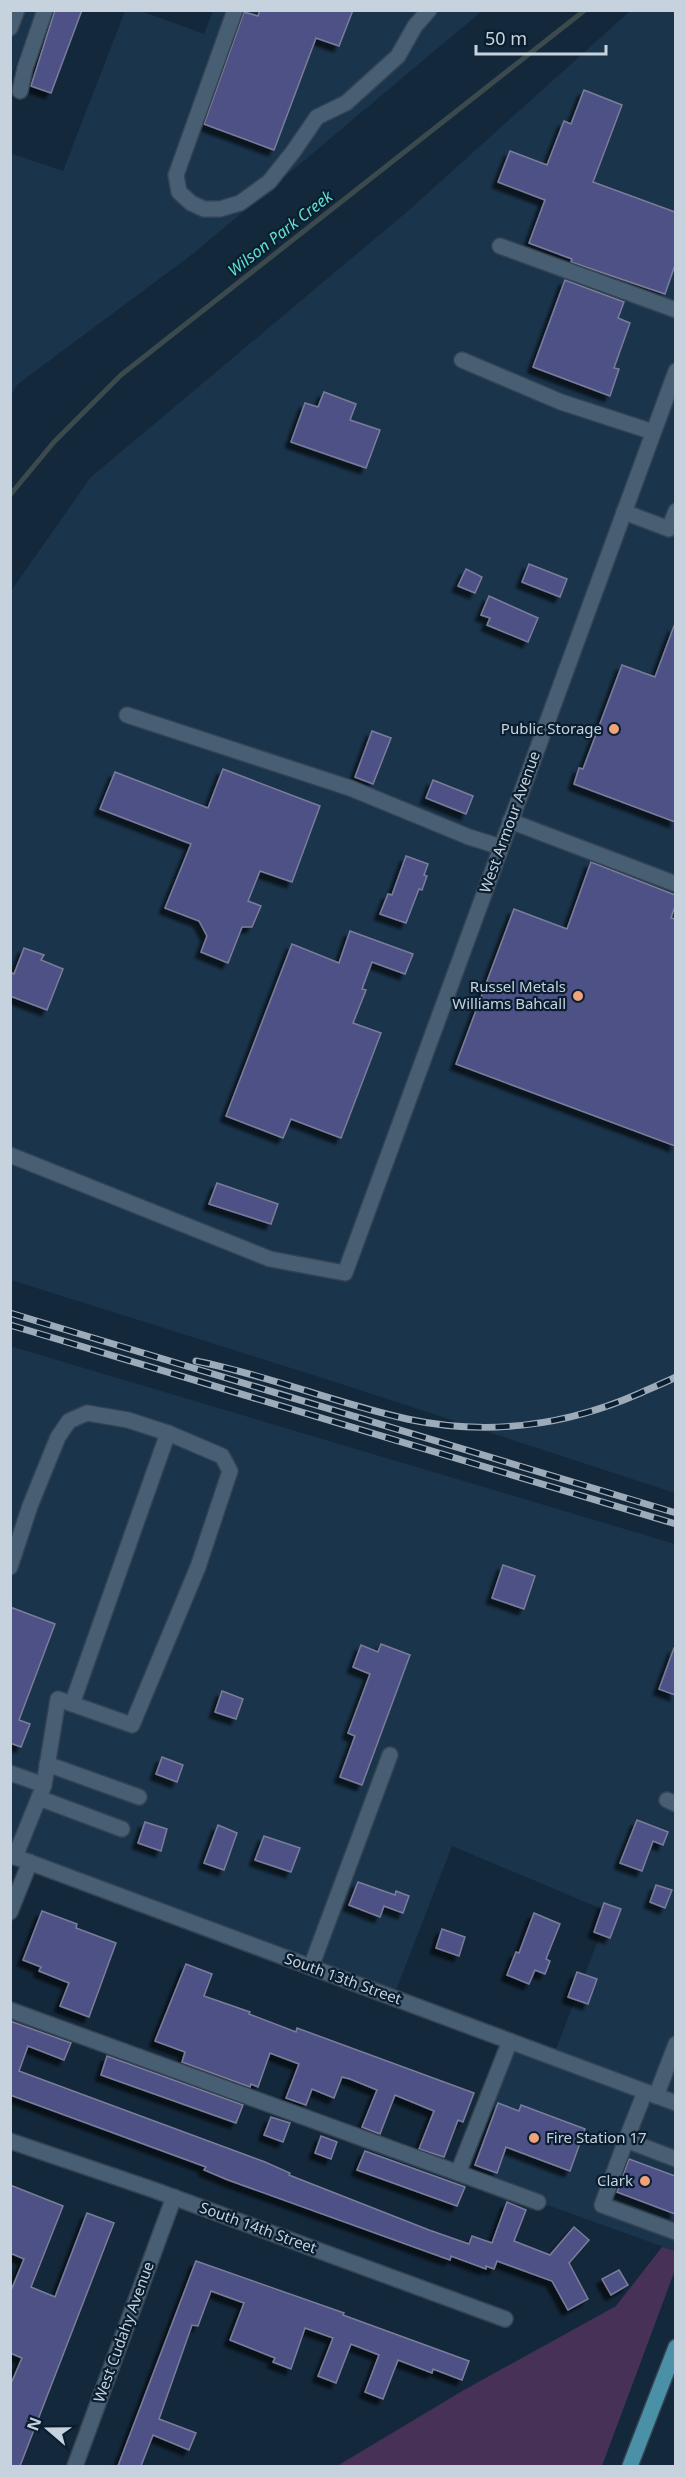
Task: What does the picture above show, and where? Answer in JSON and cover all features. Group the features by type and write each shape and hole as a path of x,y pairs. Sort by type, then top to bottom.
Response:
{"main road":[{"path":"630,2466 675,2347"}],"street":[{"path":"10,28 17,10"},
{"path":"20,91 25,68 45,10"},
{"path":"235,10 176,175 179,192 204,209 220,210 240,203 269,182 317,117 346,104 398,56 415,26 429,10"},
{"path":"500,246 675,310"},
{"path":"462,360 561,402 653,432"},
{"name":"West Armour Avenue","path":"10,1155 270,1258 345,1273 675,371"},
{"path":"624,512 669,529 675,511"},
{"path":"127,715 350,788 469,837 501,847"},
{"path":"510,821 675,884"},
{"path":"10,1567 30,1506 54,1447 69,1421 87,1413 128,1420 168,1432 222,1456 230,1471 198,1567 132,1725 58,1699 41,1792 19,1858 10,1912"},
{"path":"72,1704 168,1432"},
{"path":"311,1967 390,1755"},
{"path":"47,1764 139,1797"},
{"path":"10,1773 41,1792 122,1829"},
{"name":"South 13th Street","path":"19,1858 675,2103"},
{"path":"10,2010 538,2202"},
{"path":"458,2173 510,2041"},
{"path":"674,2228 602,2205 627,2140 675,2044"},
{"path":"627,2140 675,2159"},
{"name":"South 14th Street","path":"10,2141 174,2198 505,2319"},
{"name":"West Cudahy Avenue","path":"75,2466 174,2198"}],"shaded area":[{"path":"11,11 36,11 11,78"},
{"path":"125,11 141,11 204,34 213,11 482,11 194,253 18,384 11,395 10,153 63,171"},
{"path":"630,11 675,11 675,1493 332,1381 11,1280 11,591 91,477 409,210"},
{"path":"10,1346 675,1544 675,2251 458,2173 506,2039 553,2057 609,1912 452,1846 393,1998 11,1855"},
{"path":"662,2247 675,2251 675,2270 602,2466 337,2466 464,2390 616,2306"}],"building":[{"path":"55,10 82,10 51,93 31,86"},
{"path":"260,10 353,10 339,46 316,38 274,150 204,124 244,12 258,16"},
{"path":"584,90 622,105 593,182 675,212 675,265 665,294 571,262 572,259 529,243 545,200 498,182 510,151 547,165 564,121 571,124"},
{"path":"565,280 624,302 618,318 630,323 614,368 619,369 610,396 533,367"},
{"path":"324,392 356,404 350,420 380,430 366,468 291,442 305,403 318,407"},
{"path":"529,564 567,579 560,597 522,582"},
{"path":"466,569 482,577 475,593 458,586"},
{"path":"489,596 538,618 528,642 487,625 490,618 481,615"},
{"name":"Public Storage","path":"674,626 675,822 574,784 579,768 583,769 622,665 655,677"},
{"path":"372,731 391,738 373,784 355,777"},
{"path":"223,769 320,806 292,882 260,871 248,901 261,906 252,927 242,927 228,963 201,952 207,936 199,921 165,908 191,844 100,809 115,772 208,808"},
{"path":"433,780 473,796 466,814 426,798"},
{"path":"406,856 428,864 422,890 419,889 406,923 380,914 388,894 392,895"},
{"name":"Russel Metals Williams Bahcall","path":"591,862 675,895 675,906 671,918 675,919 675,1146 456,1064 514,909 567,929"},
{"path":"350,931 413,954 405,974 372,962 362,989 366,990 353,1023 381,1033 341,1138 291,1119 283,1138 226,1116 292,944 339,963"},
{"path":"24,948 44,955 41,960 63,969 47,1010 10,996 10,972 14,974"},
{"path":"217,1183 278,1204 271,1224 209,1204"},
{"path":"503,1565 535,1576 524,1609 492,1598"},
{"path":"10,1607 55,1624 19,1720 30,1724 21,1747 10,1743"},
{"path":"381,1644 410,1655 362,1785 340,1777 355,1736 348,1733 370,1674 353,1667 361,1645 378,1652"},
{"path":"675,1648 675,1695 659,1689"},
{"path":"222,1691 243,1699 236,1719 215,1712"},
{"path":"162,1757 183,1765 177,1782 156,1774"},
{"path":"637,1820 668,1832 663,1845 653,1841 642,1871 620,1863"},
{"path":"145,1822 167,1829 161,1851 138,1843"},
{"path":"218,1825 237,1833 224,1870 204,1863"},
{"path":"264,1836 300,1848 291,1872 255,1860"},
{"path":"358,1882 395,1895 396,1891 409,1896 403,1913 384,1906 380,1917 349,1905"},
{"path":"656,1885 672,1890 665,1908 650,1902"},
{"path":"604,1903 621,1909 610,1938 594,1932"},
{"path":"42,1911 77,1924 76,1928 116,1943 89,2017 60,2006 69,1983 39,1971 41,1967 23,1960"},
{"path":"534,1913 560,1924 546,1959 550,1961 545,1974 535,1970 529,1984 507,1975 516,1952 519,1953"},
{"path":"442,1929 465,1937 459,1956 436,1948"},
{"path":"186,1964 212,1974 204,1996 250,2012 249,2014 296,2032 297,2028 474,2093 463,2122 458,2120 444,2157 419,2149 434,2111 395,2095 380,2134 362,2127 377,2090 350,2079 342,2077 334,2098 312,2089 306,2105 286,2098 299,2064 270,2053 258,2087 251,2084 250,2087 182,2062 185,2052 155,2041"},
{"path":"577,1972 597,1979 588,2004 568,1997"},
{"path":"10,2021 71,2043 64,2060 28,2046 19,2071 265,2162 290,2173 289,2175 429,2230 469,2244 472,2236 492,2243 507,2202 526,2210 514,2241 550,2255 574,2227 589,2240 569,2263 588,2299 568,2310 552,2281 497,2261 494,2269 486,2266 486,2269 451,2256 450,2260 228,2180 204,2170 206,2167 10,2095"},
{"path":"107,2056 243,2105 236,2123 101,2075"},
{"name":"Fire Station 17","path":"498,2103 519,2111 521,2105 585,2129 570,2171 506,2147 497,2173 475,2165"},
{"path":"271,2117 290,2123 283,2142 264,2135"},
{"path":"321,2136 337,2142 331,2159 315,2153"},
{"path":"365,2151 465,2187 457,2206 357,2170"},
{"name":"Clark","path":"629,2159 675,2176 675,2214 617,2192"},
{"path":"10,2185 63,2206 31,2287 55,2297 87,2213 114,2223 20,2466 10,2466 10,2386 22,2358 10,2353 10,2293 24,2259 10,2253"},
{"path":"196,2261 344,2313 343,2315 469,2361 462,2380 433,2369 432,2373 398,2360 383,2399 365,2392 379,2355 351,2344 336,2383 318,2376 333,2338 305,2328 291,2369 273,2362 275,2358 230,2340 244,2303 211,2291 198,2326 192,2325 159,2419 196,2433 189,2450 153,2435 141,2466 118,2466"},
{"path":"619,2270 628,2285 611,2295 602,2279"}],"waterway":[{"name":"Wilson Park Creek","path":"10,495 54,442 121,375 585,10"}],"railway":[{"path":"10,1313 676,1513"},
{"path":"10,1325 676,1524"},
{"path":"196,1361 407,1419 466,1427 525,1425 582,1414 638,1394 676,1377"}],"place":[{"name":"Public Storage","path":"614,729"},
{"name":"Russel Metals Williams Bahcall","path":"578,996"},
{"name":"Fire Station 17","path":"534,2138"},
{"name":"Clark","path":"645,2181"}]}
